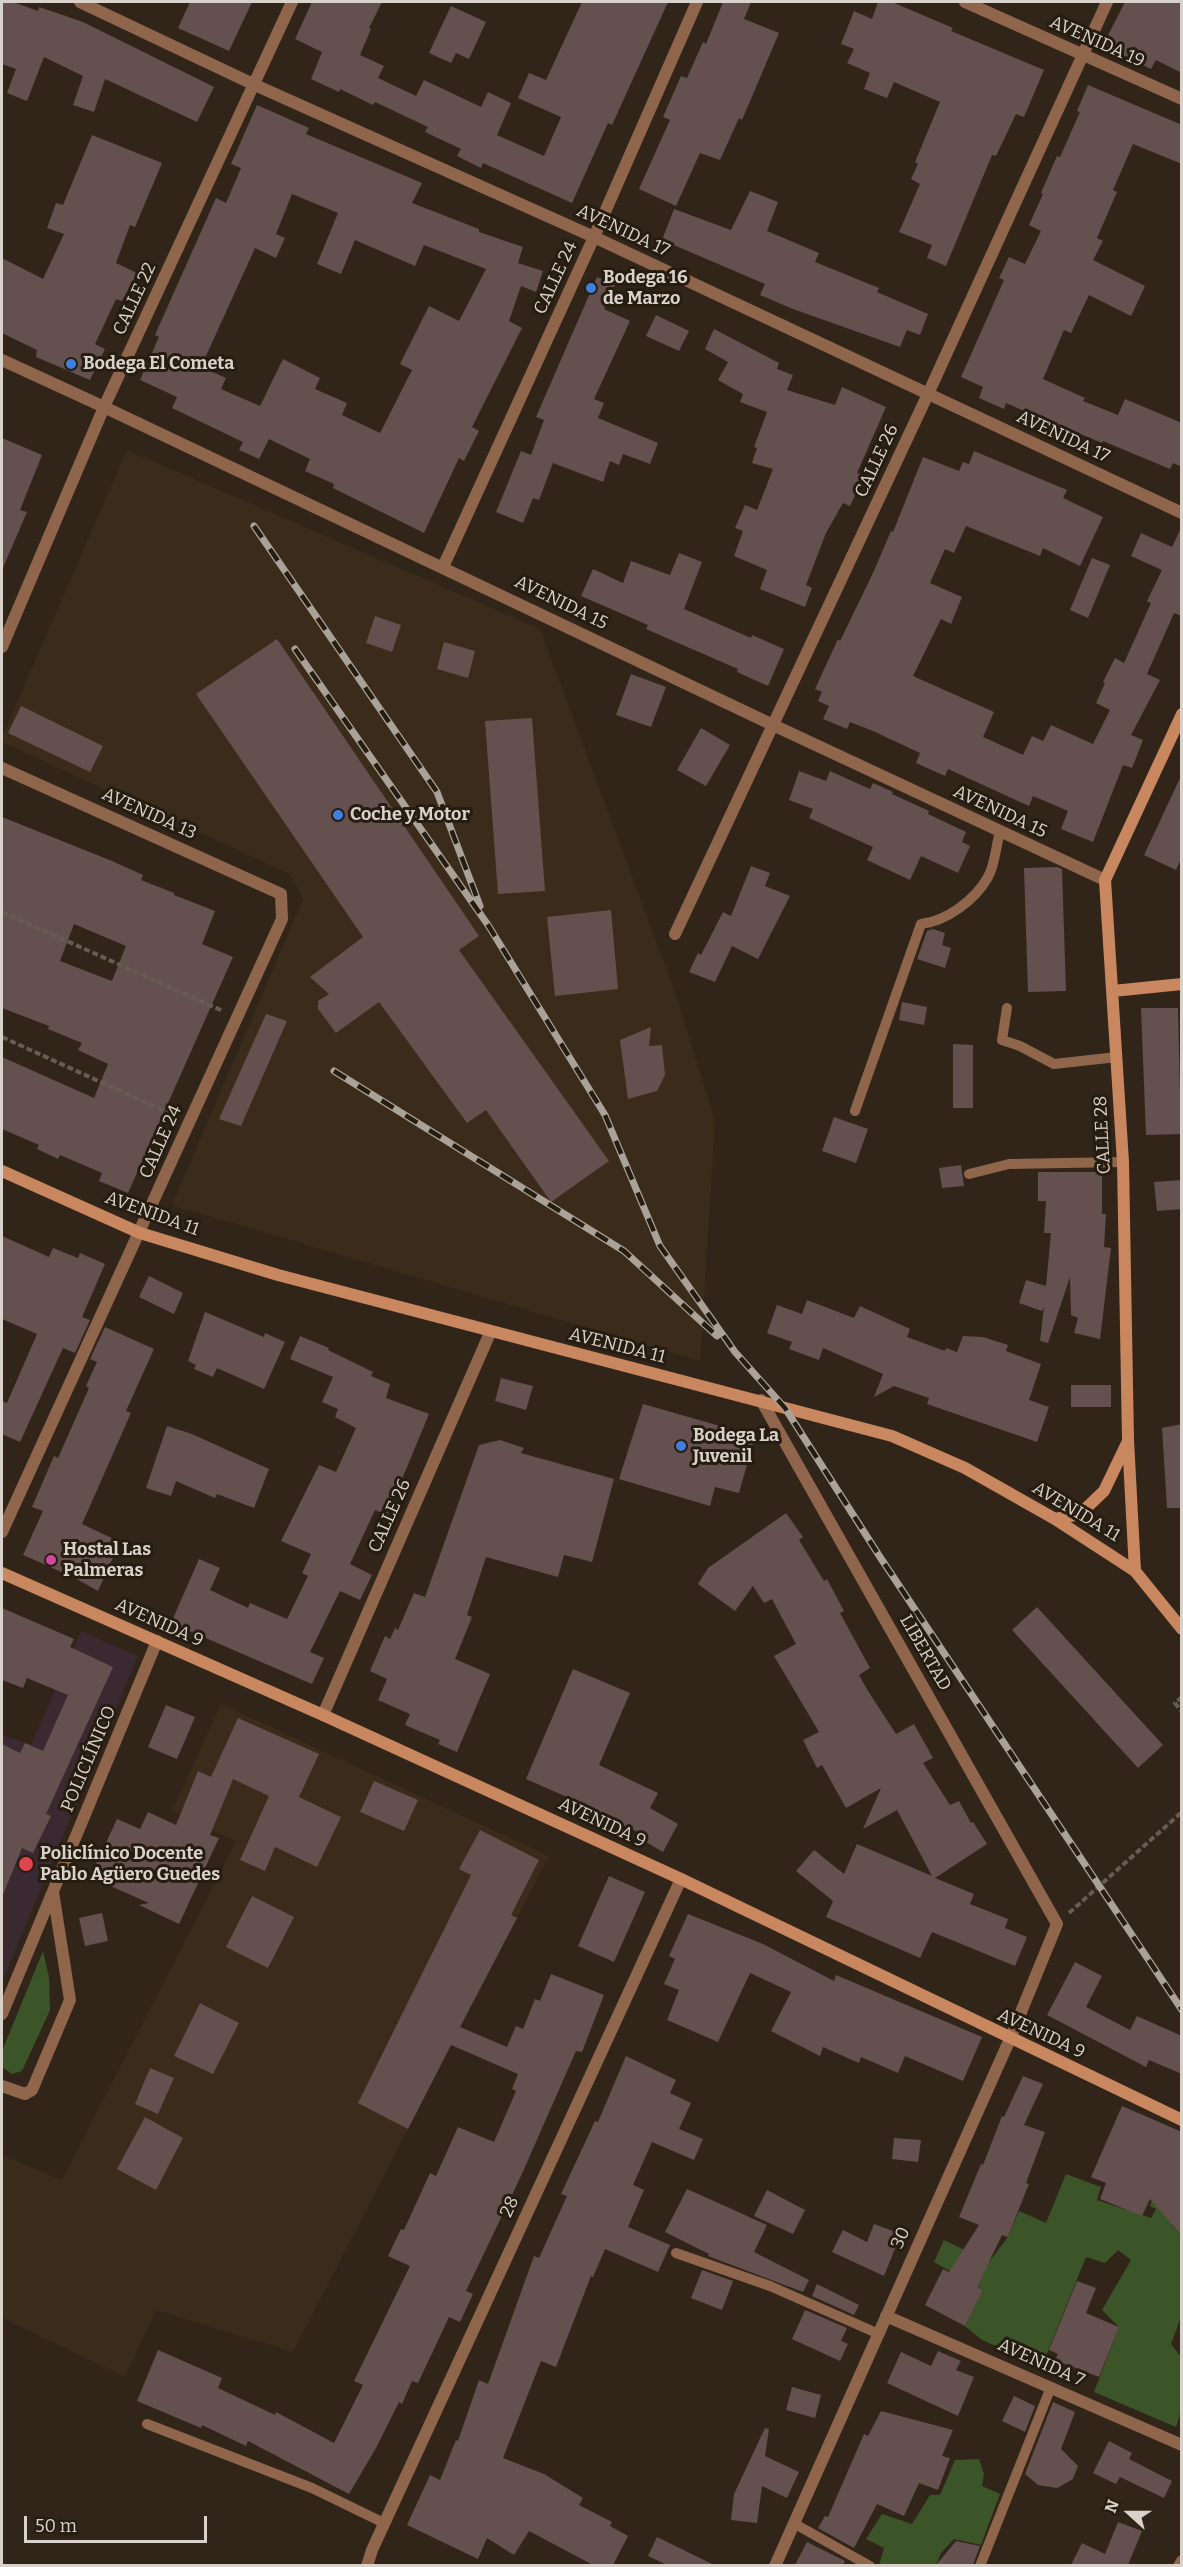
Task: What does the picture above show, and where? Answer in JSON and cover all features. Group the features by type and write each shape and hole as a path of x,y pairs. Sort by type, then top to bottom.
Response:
{"main road":[{"name":"CALLE 28","path":"1135,1570 1128,1440 1123,1162 1105,880 1182,714"},
{"path":"1113,991 1182,984"},
{"name":"AVENIDA 11","path":"2,1171 140,1233 278,1275 490,1333 892,1436 965,1468 1055,1519 1135,1570 1182,1629"},
{"path":"1055,1519 1080,1514 1104,1491 1128,1440"},
{"name":"AVENIDA 9","path":"2,1574 323,1715 681,1879 1182,2120"}],"street":[{"name":"AVENIDA 17","path":"80,2 255,85 594,237 1182,513"},
{"name":"CALLE 22","path":"2,647 104,406 292,2"},
{"name":"CALLE 24","path":"444,567 594,237 697,2"},
{"name":"AVENIDA 19","path":"966,2 1182,99"},
{"name":"CALLE 26","path":"675,934 928,394 1107,2"},
{"name":"AVENIDA 15","path":"2,360 104,406 773,725 1105,880"},
{"name":"AVENIDA 13","path":"2,768 281,894"},
{"name":"CALLE 24","path":"2,1532 282,919 281,894"},
{"name":"CALLE 26","path":"323,1715 490,1333"},
{"name":"LIBERTAD","path":"761,1401 1057,1924"},
{"name":"POLICLÍNICO","path":"2,2014 157,1641"},
{"name":"28","path":"367,2565 384,2523 681,1879"},
{"path":"2,2086 25,2094 32,2090 70,2000 53,1891"},
{"name":"30","path":"775,2565 1010,2039 1057,1924"},
{"name":"AVENIDA 7","path":"886,2316 1182,2445"},
{"path":"1179,2565 1182,2561"}],"lane":[{"path":"855,1111 921,924 932,923 964,905 971,898 989,876 1000,832"},
{"path":"1007,1008 1002,1040 1020,1046 1054,1064 1117,1058"},
{"path":"969,1174 1009,1164 1123,1162"},
{"path":"676,2253 770,2286 879,2334"},
{"path":"980,2565 1051,2387"},
{"path":"147,2424 312,2488 384,2523"},
{"path":"795,2524 870,2565"}],"path":[{"path":"2,912 237,1018"},
{"path":"2,1037 190,1122"},
{"path":"1182,1697 1175,1703 1182,1712"},
{"path":"1057,1924 1182,1812"}],"shaded area":[{"path":"127,450 540,629 675,992 715,1121 700,1361 172,1205 303,899 290,874 2,742 2,737"},
{"name":"Policlínico Docente Pablo Agüero Guedes","path":"81,1631 138,1656 2,1982 2,1735 31,1745"},
{"path":"221,1704 549,1856 293,2352 156,2310 125,2377 2,2318 2,2155 62,2180 236,1842 172,1811"}],"green space":[{"path":"43,1951 49,1977 50,2010 22,2071 12,2074 2,2067 2,2051"},
{"path":"1161,2173 1181,2214 1171,2224 1182,2236 1181,2317 1171,2344 1181,2357 1181,2411 1176,2427 1094,2392 1119,2327 1102,2310 1131,2260 1118,2250 1105,2263 1086,2257 1042,2366 982,2340 965,2326 983,2290 934,2262 944,2240 989,2262 1008,2237 1019,2211 1046,2223 1066,2174 1101,2187 1097,2200 1151,2218 1156,2209 1150,2206"},
{"path":"979,2459 984,2474 982,2486 1000,2494 981,2545 954,2539 941,2553 936,2565 879,2565 884,2548 866,2539 882,2514 912,2524 930,2495 940,2495 955,2460"}],"building":[{"path":"2,2 13,2 38,11 39,7 83,22 214,87 197,122 105,79 94,112 73,105 83,76 44,57 27,101 7,93 16,69 2,64"},
{"path":"190,2 252,2 229,51 178,28"},
{"path":"312,2 382,2 369,28 371,29 360,55 384,66 378,78 416,96 424,80 481,107 488,92 511,103 497,135 544,156 561,117 518,98 529,73 546,80 582,2 668,2 612,125 608,123 572,203 483,163 481,168 457,156 461,149 425,132 428,127 375,102 373,105 340,89 339,92 311,79 322,52 295,39"},
{"path":"723,2 751,2 744,19 779,33 742,120 739,118 720,160 700,153 676,206 639,189 670,120 663,117 681,76 687,78 703,42 706,44"},
{"path":"878,2 892,2 953,28 951,31 1044,70 1024,117 1016,114 996,156 992,155 946,266 927,258 932,245 899,232 920,184 911,179 918,164 915,162 940,102 894,82 887,98 864,89 870,73 847,63 854,49 841,44 854,11 872,19"},
{"path":"1125,2 1182,2 1182,73 1156,60 1151,69 1103,45"},
{"path":"451,6 486,22 469,59 456,53 451,63 429,53"},
{"path":"1088,85 1182,125 1182,164 1133,144 1113,190 1117,192 1097,238 1103,241 1093,260 1145,286 1131,316 1089,295 1071,333 1064,330 1043,379 1085,398 1083,401 1118,415 1125,399 1182,423 1182,467 1173,463 1170,469 1103,441 1102,443 1070,431 1006,403 1004,409 979,398 983,387 961,377 1004,280 999,278 1009,257 1025,264 1041,231 1029,225 1057,156 1060,157 1080,112 1077,111"},
{"path":"257,105 309,128 306,134 422,183 412,203 479,229 479,232 523,247 518,263 543,271 536,292 521,286 509,321 522,328 472,427 479,431 464,461 459,458 424,533 333,488 334,484 305,471 310,459 269,439 259,459 239,450 243,442 172,408 177,397 140,380 159,337 155,335 216,198 226,203 241,168 231,164","holes":["292,194 338,213 317,264 341,274 355,240 415,266 424,245 486,269 459,321 429,306 400,364 412,370 380,433 342,415 347,403 315,389 320,378 283,359 260,406 221,389 226,378 201,367 255,248 276,258 285,238 276,234"]},
{"path":"92,135 162,163 135,227 130,225 116,263 137,273 122,301 116,299 95,344 105,349 90,380 36,357 37,350 2,333 2,258 43,279 64,234 47,228 56,203 63,205"},
{"path":"750,191 778,202 767,231 819,253 815,262 879,288 877,292 928,314 920,335 907,330 900,347 793,309 760,295 765,284 662,240 674,209 731,230"},
{"path":"597,277 615,285 604,309 630,321 594,399 604,403 598,418 658,443 650,464 623,454 619,465 610,461 603,482 553,463 539,500 533,498 523,523 496,512 521,451 531,455 544,420 536,417"},
{"path":"656,315 689,331 679,351 646,336"},
{"path":"714,329 779,363 777,369 793,375 787,390 835,405 842,387 886,407 857,473 864,476 850,506 843,503 826,533 806,585 812,588 805,607 760,589 767,570 734,556 743,531 735,528 745,505 757,510 773,469 752,463 757,448 754,447 767,412 740,402 743,394 718,380 728,362 705,349"},
{"path":"2,438 42,455 20,510 27,512 2,570"},
{"path":"974,451 1067,490 1063,498 1103,517 1080,566 1043,548 1040,556 966,526 954,553 945,549 930,583 962,597 951,624 941,619 913,676 994,712 983,737 1023,755 1032,736 1043,741 1051,725 1093,744 1110,710 1096,703 1105,683 1103,682 1115,658 1124,663 1151,603 1147,601 1162,570 1131,556 1141,533 1172,547 1182,526 1182,616 1174,613 1147,674 1160,680 1131,735 1143,740 1132,768 1123,765 1093,842 1061,829 1068,811 1033,796 1029,806 948,769 945,776 916,763 920,753 873,731 850,722 847,729 823,719 829,706 818,701 822,692 815,689 873,573 891,531 893,532 923,457 959,471 963,462 969,464"},
{"path":"679,553 702,562 684,609 751,638 752,635 784,649 768,686 737,672 738,669 646,629 648,625 581,596 593,569 623,583 631,561 670,575"},
{"path":"1092,558 1110,565 1088,618 1070,610"},
{"path":"375,616 401,625 392,652 366,643"},
{"path":"277,639 479,936 459,950 609,1161 551,1202 486,1110 467,1123 379,1002 336,1033 318,1009 318,1001 329,994 310,977 363,937 196,694"},
{"path":"444,642 475,651 468,678 437,669"},
{"path":"631,674 666,687 651,727 616,715"},
{"path":"21,706 103,746 90,772 8,733"},
{"path":"532,718 545,891 498,894 485,721"},
{"path":"701,728 730,745 706,786 677,770"},
{"path":"799,771 826,781 830,771 870,789 873,783 966,832 962,842 970,846 958,873 921,856 910,880 867,860 873,847 809,818 813,809 789,800"},
{"path":"1182,774 1182,857 1176,870 1144,855"},
{"path":"2,817 112,861 143,875 141,880 215,911 202,944 233,957 128,1193 99,1181 102,1173 60,1155 58,1159 37,1149 39,1145 2,1129 2,1057 94,1098 108,1064 78,1050 82,1043 48,1029 49,1026 2,1008","holes":["74,924 126,946 112,981 60,961"]},
{"path":"751,866 770,873 765,886 790,896 758,959 732,946 715,982 689,972 698,953 701,955 723,912 731,916"},
{"path":"1057,867 1062,869 1066,991 1028,992 1024,868"},
{"path":"611,910 618,989 555,996 547,917"},
{"path":"933,929 945,933 942,945 951,948 945,968 917,959 927,931"},
{"path":"902,1002 927,1007 924,1025 899,1020"},
{"path":"1141,1008 1178,1008 1181,1134 1146,1135"},
{"path":"266,1014 287,1021 241,1126 219,1119"},
{"path":"651,1027 649,1046 662,1045 665,1075 657,1091 628,1099 620,1040"},
{"path":"953,1044 973,1045 973,1108 953,1108"},
{"path":"834,1117 868,1129 856,1163 822,1151"},
{"path":"961,1165 964,1186 942,1188 939,1168"},
{"path":"1038,1172 1102,1172 1102,1214 1106,1214 1104,1247 1111,1248 1100,1339 1074,1333 1078,1318 1071,1315 1070,1277 1048,1343 1040,1341 1044,1307 1042,1311 1019,1303 1026,1280 1046,1286 1051,1233 1044,1233 1046,1201 1038,1201"},
{"path":"1182,1180 1182,1209 1157,1211 1154,1182"},
{"path":"2,1236 49,1257 53,1248 78,1258 80,1253 105,1264 82,1317 90,1320 75,1353 63,1348 20,1442 2,1434 2,1401 7,1403 37,1334 2,1319"},
{"path":"149,1276 183,1293 174,1314 139,1297"},
{"path":"807,1300 854,1318 860,1306 910,1329 907,1337 945,1351 946,1348 957,1352 963,1336 983,1337 1008,1345 1006,1351 1041,1364 1029,1400 1049,1407 1037,1442 927,1404 929,1398 894,1386 874,1397 883,1374 823,1348 819,1360 789,1349 792,1342 767,1333 777,1305 802,1314"},
{"path":"205,1312 264,1337 265,1333 285,1342 264,1389 217,1368 213,1377 194,1369 196,1365 188,1361"},
{"path":"105,1327 154,1349 126,1411 131,1413 82,1524 120,1542 98,1591 23,1555 43,1511 32,1507 54,1456 58,1458 89,1388 86,1386 97,1362 90,1359"},
{"path":"300,1336 329,1348 328,1350 373,1372 371,1376 390,1384 386,1398 429,1414 387,1515 375,1510 350,1564 372,1575 360,1600 340,1591 310,1652 324,1658 312,1684 171,1623 199,1559 220,1568 210,1590 248,1608 250,1603 287,1619 308,1576 302,1573 311,1554 281,1541 319,1465 336,1472 356,1428 335,1417 338,1409 322,1402 333,1377 290,1359"},
{"path":"501,1378 533,1386 526,1410 495,1401"},
{"path":"1071,1385 1111,1385 1111,1407 1071,1407"},
{"path":"643,1404 755,1436 739,1493 715,1487 710,1506 619,1479"},
{"path":"1182,1424 1182,1508 1167,1508 1162,1428"},
{"path":"167,1426 192,1434 269,1469 254,1508 217,1494 215,1498 176,1481 171,1496 146,1488"},
{"path":"500,1440 524,1448 521,1453 614,1479 592,1562 564,1555 558,1577 486,1557 467,1615 472,1617 455,1659 490,1674 457,1752 438,1744 440,1740 405,1725 410,1714 378,1700 387,1679 370,1671 385,1636 390,1639 395,1628 398,1630 414,1593 425,1597 479,1445"},
{"path":"786,1513 803,1537 799,1540 824,1581 827,1579 844,1611 840,1613 870,1668 859,1675 868,1691 896,1734 914,1724 933,1758 923,1763 950,1805 959,1801 971,1823 973,1822 987,1844 935,1878 974,1894 970,1904 1008,1919 1005,1928 1027,1937 1015,1966 932,1932 920,1958 826,1917 833,1901 796,1871 814,1850 844,1874 857,1844 932,1876 897,1810 863,1829 881,1788 846,1808 822,1765 817,1768 803,1740 819,1732 774,1656 796,1644 772,1599 764,1603 753,1586 735,1611 698,1584 708,1568"},
{"path":"1037,1607 1163,1745 1138,1768 1012,1630"},
{"path":"2,1608 74,1639 70,1647 113,1667 46,1814 51,1816 33,1853 22,1848 2,1897 2,1744 20,1753 25,1743 43,1751 68,1695 27,1678 23,1688 2,1680"},
{"path":"573,1669 630,1693 599,1765 658,1793 650,1808 678,1824 663,1852 644,1841 647,1836 526,1779"},
{"path":"166,1705 195,1717 177,1759 148,1747"},
{"path":"238,1718 319,1754 299,1797 341,1817 317,1867 275,1847 265,1871 240,1860 269,1796 233,1779 210,1835 219,1838 179,1924 139,1905 149,1903 90,1877 117,1819 140,1829 148,1812 176,1825 198,1771 211,1777"},
{"path":"374,1781 418,1800 404,1831 360,1812"},
{"path":"480,1830 539,1860 511,1915 517,1918 460,2027 507,2047 516,2026 523,2029 535,1999 540,2001 551,1974 604,1995 582,2052 576,2051 521,2176 466,2291 473,2294 460,2322 449,2317 418,2383 412,2381 402,2404 399,2402 349,2494 248,2441 246,2446 202,2425 201,2428 137,2401 158,2350 222,2378 218,2388 275,2415 276,2412 334,2443 363,2385 354,2381 410,2266 388,2256 401,2229 404,2230 430,2173 436,2176 458,2127 494,2142 516,2091 512,2089 518,2074 451,2045 408,2129 358,2103 471,1875 459,1869"},
{"path":"609,1876 645,1892 614,1962 578,1946"},
{"path":"252,1896 294,1917 268,1968 226,1947"},
{"path":"102,1913 108,1941 85,1946 79,1918"},
{"path":"688,1914 763,1944 834,1981 836,1975 982,2037 963,2081 905,2056 898,2073 861,2057 859,2063 823,2047 820,2056 771,2031 791,1992 750,1973 718,2042 667,2020 679,1990 664,1984 675,1959 669,1956"},
{"path":"1075,1962 1102,1976 1086,2007 1130,2030 1137,2016 1182,2036 1182,2074 1149,2060 1146,2067 1047,2015"},
{"path":"200,2003 239,2023 213,2074 174,2056"},
{"path":"626,2056 676,2080 670,2093 691,2103 679,2129 703,2139 694,2160 652,2142 633,2185 644,2190 628,2227 670,2245 658,2272 605,2249 593,2277 591,2276 556,2367 541,2361 503,2458 544,2474 583,2498 579,2505 612,2522 610,2526 628,2536 613,2565 593,2565 529,2531 514,2555 487,2538 478,2559 407,2525 430,2475 440,2480 456,2440 458,2441 479,2380 488,2384 534,2256 539,2258 567,2196 561,2194 595,2121 598,2122"},
{"path":"150,2068 174,2078 158,2114 135,2104"},
{"path":"1023,2076 1043,2084 1024,2125 1045,2132 1026,2183 1029,2184 1008,2237 1002,2235 977,2287 983,2290 965,2326 925,2305 943,2269 949,2272 979,2225 959,2217 1002,2116 1004,2117"},
{"path":"1122,2106 1182,2132 1182,2236 1150,2199 1142,2216 1100,2199 1106,2183 1091,2177"},
{"path":"145,2117 183,2138 156,2190 117,2169"},
{"path":"894,2138 921,2140 918,2162 892,2159"},
{"path":"687,2189 767,2225 754,2252 809,2280 803,2292 708,2256 709,2254 665,2232"},
{"path":"767,2190 805,2210 793,2234 754,2216"},
{"path":"874,2224 901,2234 884,2276 832,2252 843,2230 867,2242"},
{"path":"702,2270 733,2281 722,2310 691,2298"},
{"path":"1077,2281 1096,2288 1086,2313 1119,2327 1099,2377 1055,2360 1058,2354 1049,2350"},
{"path":"817,2284 859,2305 854,2315 812,2296"},
{"path":"805,2310 847,2328 841,2341 848,2344 840,2361 792,2339"},
{"path":"938,2351 961,2361 956,2370 974,2377 958,2416 887,2383 901,2352 931,2366"},
{"path":"792,2387 821,2395 815,2418 786,2410"},
{"path":"1014,2396 1035,2406 1025,2432 1002,2421"},
{"path":"1053,2402 1075,2412 1061,2449 1078,2466 1073,2479 1057,2488 1038,2485 1025,2474"},
{"path":"881,2411 953,2430 942,2456 950,2458 938,2490 919,2483 904,2516 877,2504 854,2548 818,2528 825,2516 828,2517 864,2434 868,2436"},
{"path":"765,2428 769,2429 765,2456 799,2472 787,2498 762,2486 757,2523 731,2520 734,2494"},
{"path":"1109,2441 1132,2453 1129,2459 1172,2481 1164,2498 1120,2477 1116,2484 1093,2473"},
{"path":"1118,2522 1142,2531 1128,2565 1071,2565 1082,2543 1105,2554"},
{"path":"657,2537 714,2565 667,2565 648,2556"},
{"path":"956,2541 980,2546 973,2565 936,2565"},
{"path":"807,2542 845,2561 843,2565 795,2565"}],"railway":[{"path":"254,526 437,792 480,906"},
{"path":"295,649 488,925 605,1115 660,1246 735,1352 785,1408 880,1557 1182,2010"},
{"path":"334,1071 624,1251 717,1336"}],"place":[{"name":"Bodega 16 de Marzo","path":"591,288"},
{"name":"Bodega El Cometa","path":"71,364"},
{"name":"Coche y Motor","path":"338,815"},
{"name":"Bodega La Juvenil","path":"681,1446"},
{"name":"Hostal Las Palmeras","path":"51,1560"},
{"name":"Policlínico Docente Pablo Agüero Guedes","path":"26,1864"}]}
